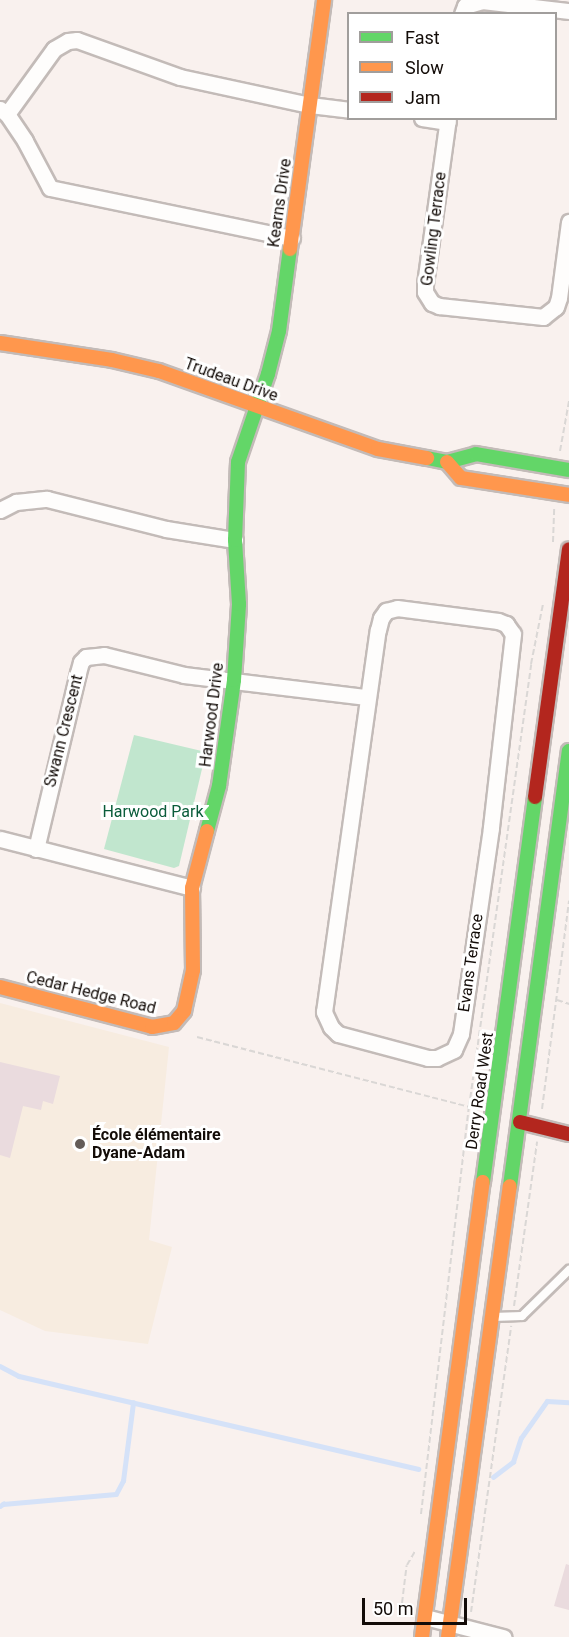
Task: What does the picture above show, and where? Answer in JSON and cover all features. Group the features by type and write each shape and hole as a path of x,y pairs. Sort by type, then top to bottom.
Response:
{"main road":[{"name":"Kearns Drive","path":"256,407 268,374 279,331 324,0"},
{"name":"Trudeau Drive","path":"0,343 112,360 159,371 378,449 447,462 476,454 569,470"},
{"name":"Harwood Drive","path":"174,1023 184,1011 192,970 192,888 219,786 234,680 239,604 239,565 235,540 238,462 256,407"},
{"name":"Trudeau Drive","path":"447,462 461,478 569,495"},
{"name":"Derry Road West","path":"422,1637 569,549"},
{"path":"449,1630 475,1453 569,751"},
{"name":"Cedar Hedge Road","path":"0,987 152,1027 163,1027 174,1023"},
{"path":"520,1122 569,1134"}],"street":[{"path":"463,12 465,6 482,1 569,11"},
{"path":"292,238 50,188 3,111 54,49 68,40 78,40 180,77 310,105 347,110"},
{"name":"Gowling Terrace","path":"448,120 425,284 425,292 432,303 439,306 543,317 556,307 559,298 569,222"},
{"path":"0,510 16,502 47,500 166,529 235,540"},
{"name":"Evans Terrace","path":"407,608 498,621 506,624 513,634 491,828 461,1034 454,1050 437,1058 428,1058 338,1034 331,1027 324,1012 367,697 378,630 381,618 386,611 407,608"},
{"name":"Swann Crescent","path":"36,849 78,673 81,662 86,657 104,655 184,675 234,680"},
{"path":"234,680 367,697"},
{"path":"0,839 192,888"},
{"path":"425,1617 449,1630 503,1637"}],"lane":[{"path":"493,1317 522,1316 569,1270"}],"path":[{"path":"560,454 569,401"},
{"path":"552,546 555,514"},
{"path":"421,1515 469,1107 531,664 544,599"},
{"path":"541,1113 569,901"},
{"path":"556,1000 569,1004"},
{"path":"197,1037 469,1107"},
{"path":"471,1612 537,1141"},
{"path":"402,1603 407,1564 418,1547"},
{"path":"403,1593 413,1595"}],"shaded area":[{"name":"École élémentaire Dyane-Adam","path":"0,1003 169,1047 149,1240 172,1247 148,1344 45,1331 0,1310"}],"green space":[{"name":"Harwood Park","path":"134,735 206,752 179,866 174,868 104,849"}],"building":[{"path":"0,1062 60,1076 53,1104 43,1101 41,1110 23,1106 10,1158 0,1155"},
{"path":"566,1564 569,1565 569,1610 554,1606"}],"waterway":[{"path":"0,1366 19,1376 418,1469"},
{"path":"493,1477 513,1462 521,1438 547,1401 569,1402"},
{"path":"0,1506 116,1494 123,1481 133,1403"}],"traffic: fast":[{"path":"207,831 219,786 234,680 239,604 235,540 238,462 268,374 279,331 290,249"},
{"path":"427,458 447,462 476,454 569,470"},
{"path":"510,1186 569,751"},
{"path":"483,1182 535,797"}],"traffic: slow":[{"path":"290,249 324,0"},
{"path":"0,343 112,360 159,371 378,449 427,458"},
{"path":"447,462 461,478 569,495"},
{"path":"0,987 152,1027 174,1023 184,1011 193,970 192,888 207,831"},
{"path":"422,1637 483,1182"},
{"path":"448,1637 510,1186"}],"traffic: jam":[{"path":"535,797 569,549"},
{"path":"520,1122 569,1134"}],"place":[{"name":"École élémentaire Dyane-Adam","path":"80,1144"}]}
